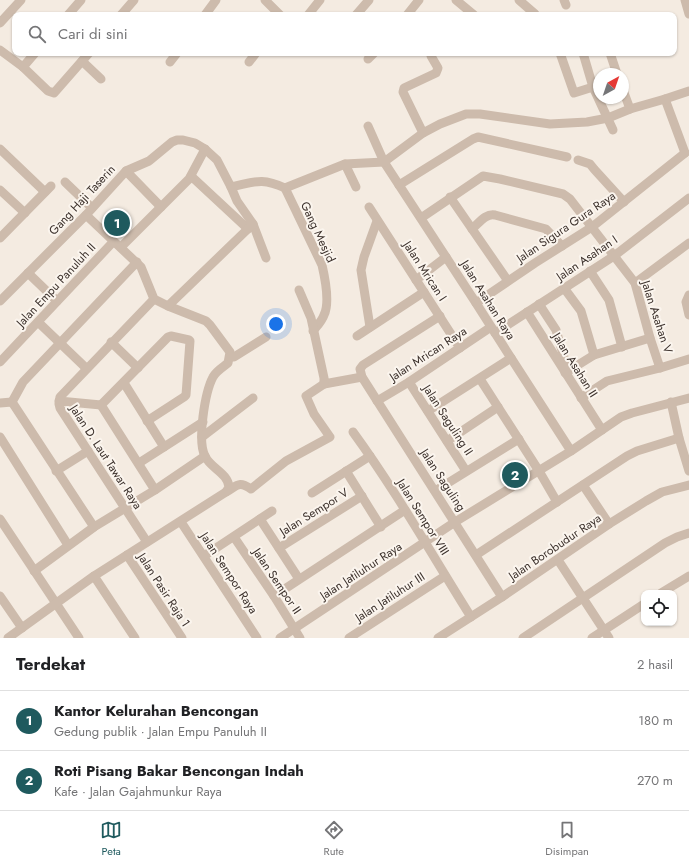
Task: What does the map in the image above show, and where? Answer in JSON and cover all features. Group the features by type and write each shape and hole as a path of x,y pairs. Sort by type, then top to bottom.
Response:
{"street":[{"path":"0,24 20,0"},
{"path":"71,12 81,0"},
{"path":"207,12 216,0"},
{"path":"264,0 277,12"},
{"path":"310,12 320,0"},
{"path":"359,12 369,0"},
{"path":"413,12 419,0"},
{"path":"456,0 470,12"},
{"path":"519,0 533,12"},
{"path":"123,12 132,1"},
{"path":"687,2 689,14"},
{"path":"0,50 23,67 52,93 57,91 86,56"},
{"path":"23,67 32,56"},
{"path":"170,62 175,56"},
{"path":"249,62 254,56"},
{"path":"423,133 403,90 404,88 436,73 438,68 431,56"},
{"path":"561,56 574,93 593,87 584,56"},
{"path":"611,56 616,68"},
{"path":"82,61 102,79"},
{"path":"231,187 262,181 274,183 285,188 345,164 384,162 423,133 458,116 474,113 550,124 588,122 608,118 630,109 689,91"},
{"path":"665,99 687,153"},
{"path":"601,104 613,130"},
{"path":"628,104 630,109"},
{"name":"Jalan Asahan Raya","path":"368,126 384,162 571,451"},
{"path":"399,185 478,137 567,157"},
{"name":"Gang Haji Taserin","path":"2,294 28,273 89,212 126,171 149,161 170,143 176,140 188,141 206,149 217,160 250,226"},
{"path":"0,149 48,189 1,235"},
{"path":"121,247 191,176 206,149"},
{"name":"Jalan Sigura Gura Raya","path":"476,303 592,227 687,153"},
{"path":"578,160 590,164 624,202"},
{"path":"345,164 356,187"},
{"path":"126,171 161,207"},
{"path":"191,176 250,226 266,258"},
{"name":"Jalan Asahan V","path":"421,218 483,176 566,195 635,284 660,368"},
{"path":"65,182 89,212 143,269 154,299 208,323 230,352 228,363 216,373 211,380 204,403 202,436 204,456 228,481 229,487 226,492"},
{"name":"Gang Mesjid","path":"285,188 322,265 324,273 326,308 324,316 313,331"},
{"path":"0,190 25,213"},
{"path":"450,197 508,281"},
{"name":"Jalan Asahan I","path":"493,330 527,312 614,256 689,198"},
{"name":"Jalan Mrican I","path":"369,207 460,348"},
{"path":"472,229 487,215 491,214 546,228 562,246"},
{"path":"370,327 361,270 377,221"},
{"path":"168,306 250,226"},
{"name":"Jalan Empu Panuluh II","path":"0,362 113,242"},
{"path":"635,284 689,243"},
{"path":"416,280 446,257"},
{"path":"12,402 23,382 137,262"},
{"path":"590,271 609,300 622,347"},
{"path":"28,273 57,301"},
{"path":"564,288 581,312 594,355"},
{"path":"299,290 311,318 324,384"},
{"path":"357,336 424,292"},
{"path":"689,295 686,302 689,315"},
{"name":"Jalan D. Laut Tawar Raya","path":"147,542 60,408 59,401 60,397 86,368 154,299"},
{"path":"539,304 552,323 567,372 594,355 650,338"},
{"name":"Jalan Asahan II","path":"527,312 567,372 581,398 602,430"},
{"path":"8,638 94,576 226,492 241,484 244,484 251,489 286,461 330,438 314,414 306,396 324,384 362,377 360,369 363,365 440,316"},
{"path":"38,322 86,368"},
{"name":"Jalan Mrican Raya","path":"377,401 409,382 460,348 493,330"},
{"path":"59,401 101,405 170,336 187,339 190,341 186,395 184,398 147,421"},
{"path":"230,357 234,357 266,337"},
{"path":"548,345 558,339"},
{"path":"112,342 138,368"},
{"path":"428,411 511,358"},
{"path":"581,398 607,381 689,359"},
{"name":"Jalan Saguling","path":"362,377 456,522 502,597"},
{"path":"480,379 519,439 557,502"},
{"name":"Jalan Saguling II","path":"409,382 466,471"},
{"path":"124,383 164,447"},
{"path":"202,436 253,398"},
{"name":"Jalan Jatiluhur Raya","path":"280,638 425,544 456,522 626,415 689,398"},
{"path":"0,403 12,402"},
{"path":"12,402 94,527"},
{"path":"671,402 679,438 689,471"},
{"path":"101,405 155,490"},
{"path":"447,441 498,407"},
{"path":"139,463 203,422"},
{"name":"Jalan Sempor VIII","path":"353,432 405,510 471,617"},
{"path":"0,437 68,545"},
{"path":"476,555 637,451 679,438"},
{"path":"435,491 519,439"},
{"path":"56,470 88,451"},
{"path":"34,571 94,527 155,490 204,456"},
{"path":"312,493 370,456"},
{"path":"346,471 381,527"},
{"path":"583,485 609,524"},
{"name":"Jalan Borobudur Raya","path":"438,638 558,560 609,524 656,495 668,490 689,485"},
{"name":"Jalan Sempor V","path":"279,548 362,496"},
{"path":"204,556 272,510"},
{"path":"274,596 405,510"},
{"path":"0,519 79,638"},
{"path":"260,519 299,579"},
{"name":"Jalan Sempor Raya","path":"181,522 257,638"},
{"path":"523,638 665,543 689,533"},
{"name":"Jalan Sempor II","path":"234,537 274,596 300,638"},
{"name":"Jalan Pasir Raja 1","path":"127,555 182,638"},
{"path":"558,560 606,634"},
{"path":"94,576 135,638"},
{"name":"Jalan Jatiluhur III","path":"348,638 445,576"},
{"path":"666,590 689,576"},
{"path":"0,596 22,628"},
{"path":"592,638 606,634 641,606"}],"place":[{"name":"Kantor Kelurahan Bencongan","path":"117,223"},
{"name":"Roti Pisang Bakar Bencongan Indah","path":"515,475"}]}
